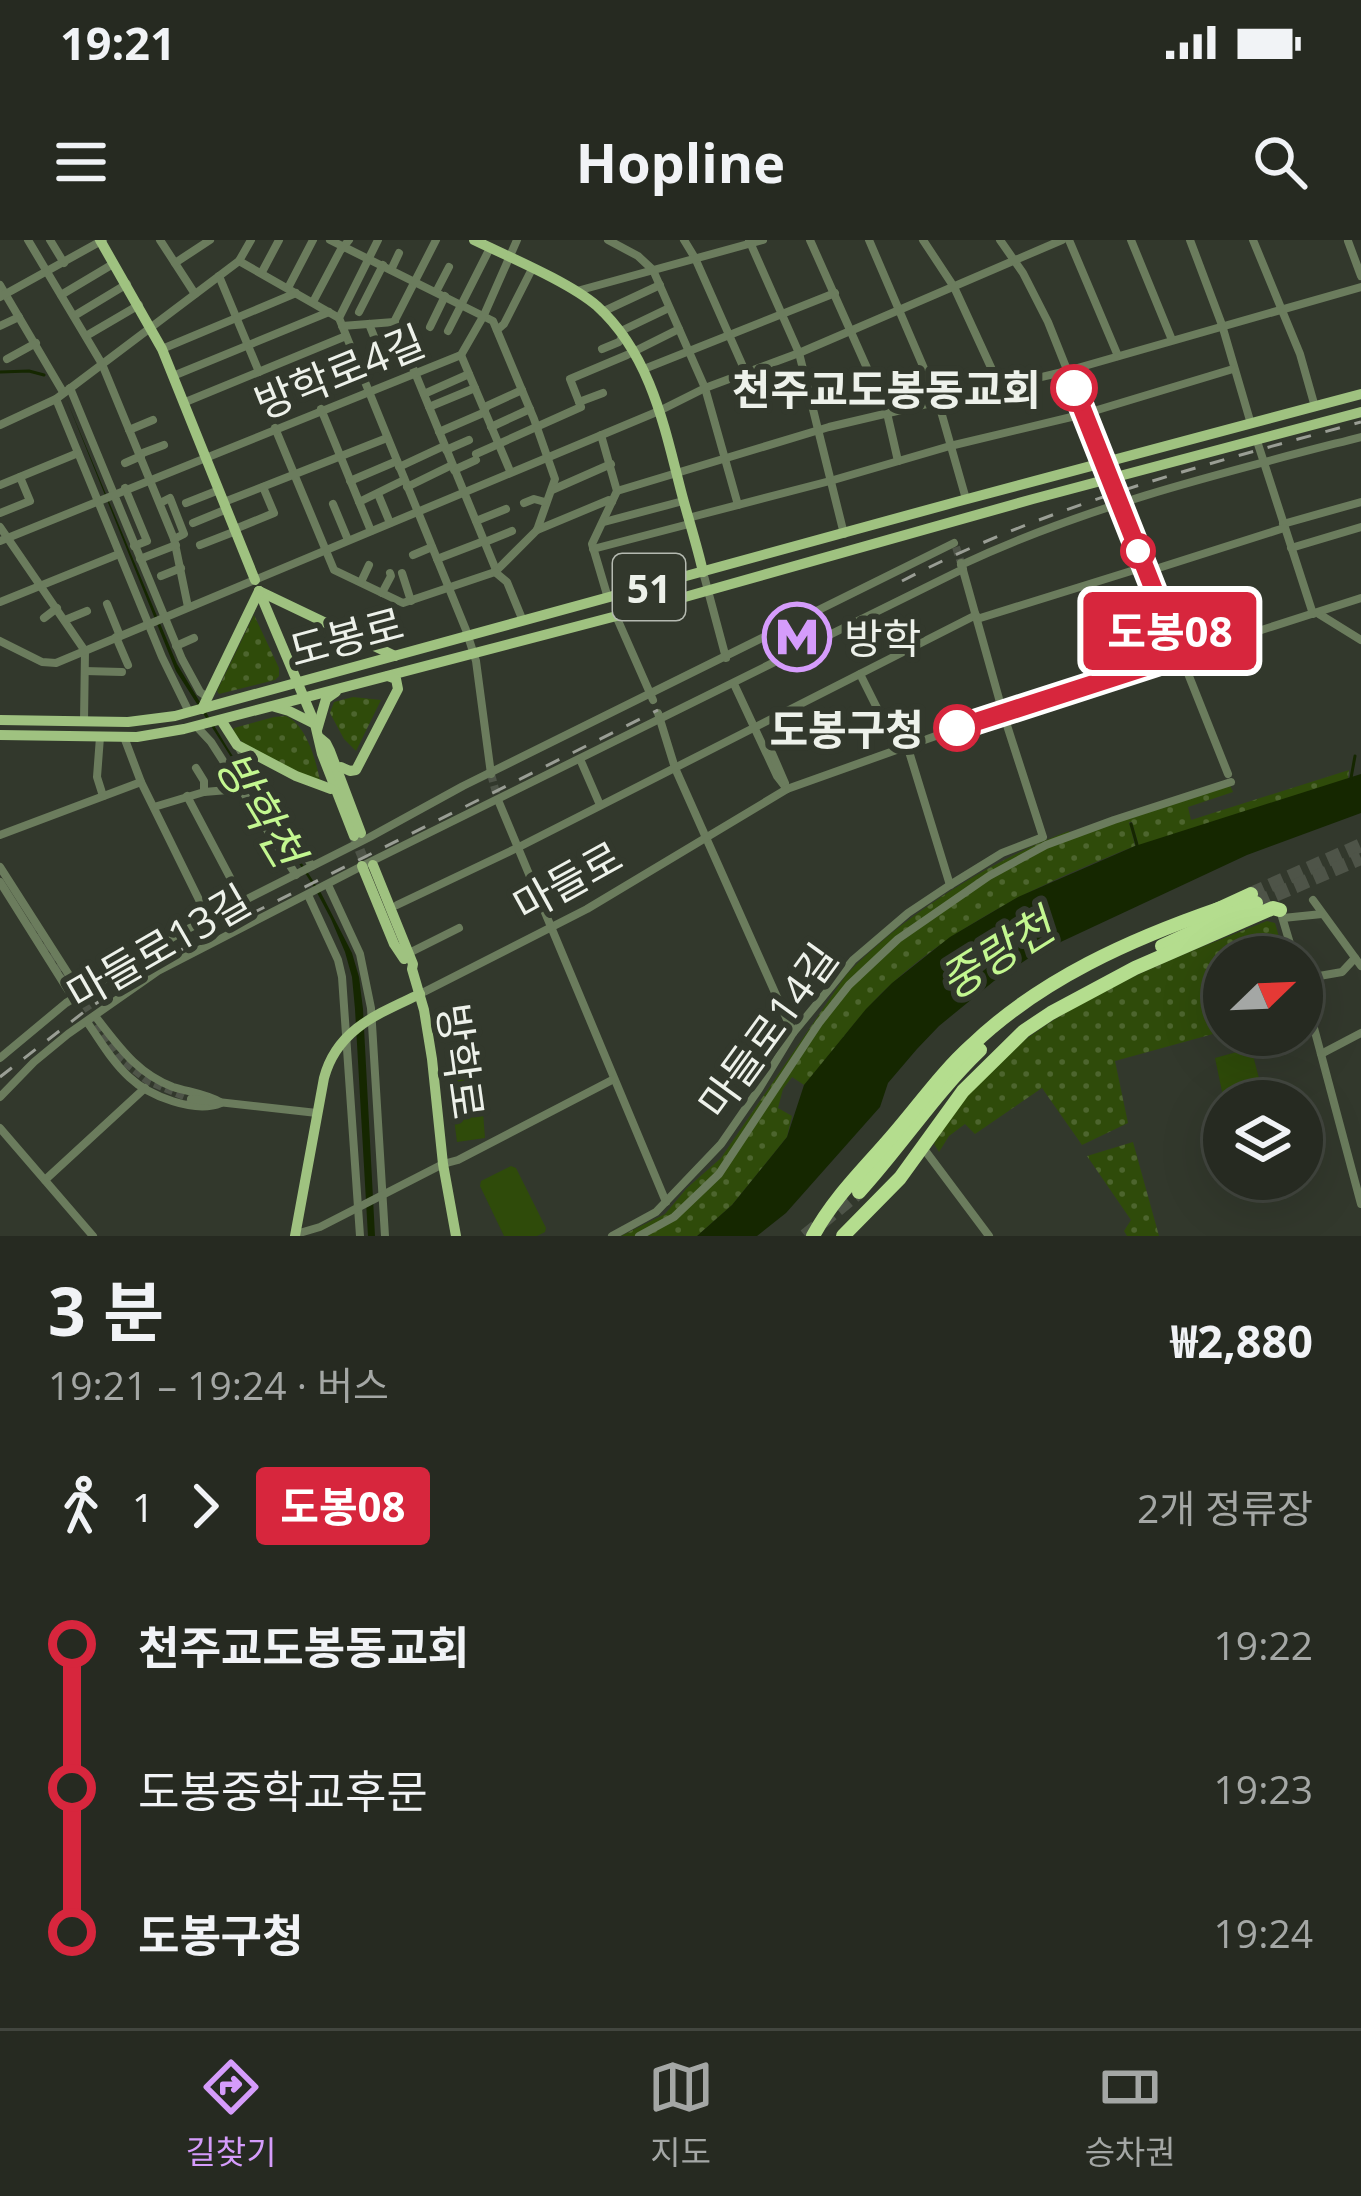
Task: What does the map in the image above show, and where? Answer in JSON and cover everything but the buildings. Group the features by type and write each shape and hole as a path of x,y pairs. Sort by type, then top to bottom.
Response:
{"highway":[{"path":"813,1236 840,1193 950,1066 1005,1016 1082,966 1179,922 1254,898 1075,989 1015,1033 945,1104 902,1164 839,1236"},
{"path":"859,1192 958,1071 1019,1015 1070,981 1221,908"},
{"path":"839,1236 900,1178 963,1091 1024,1031 1135,968 1274,908 1282,914"},
{"path":"926,1144 945,1104"}],"main road":[{"path":"102,240 162,349 317,731"},
{"path":"474,240 578,291 635,351 659,411 703,572"},
{"name":"도봉로","path":"0,720 146,721 1361,394"},
{"name":"도봉로","path":"0,735 124,737 195,726 1361,412"},
{"path":"257,585 395,656"},
{"path":"200,707 257,585"},
{"path":"274,625 284,610 293,609 363,644 369,654 367,664"},
{"path":"326,753 341,767 356,770 398,689 397,681 388,676"},
{"path":"317,731 326,699 344,688"},
{"path":"271,706 289,711 326,742 326,753 360,838"},
{"path":"218,720 237,745 331,789"},
{"path":"326,753 320,762 360,838"},
{"path":"341,767 360,838"},
{"path":"370,864 397,905 410,960"},
{"name":"방학로","path":"370,864 420,994 456,1236"},
{"name":"마들로","path":"348,1034 369,1018 420,994"},
{"path":"295,1235 328,1066 348,1034"}],"street":[{"path":"28,240 102,364 175,542 188,607"},
{"path":"50,240 64,263"},
{"path":"102,240 48,273 2,292 62,396 78,453 148,624 200,707"},
{"path":"160,240 195,294"},
{"path":"175,263 210,240"},
{"path":"1,423 62,396 239,261 250,240"},
{"path":"262,272 278,240"},
{"path":"162,349 292,290 314,240"},
{"path":"330,240 346,243 368,259 494,321 555,479 536,530"},
{"path":"342,327 378,240"},
{"path":"436,240 395,322 496,571 507,582 523,622"},
{"name":"방학로4길","path":"206,456 461,355 517,240"},
{"path":"608,240 629,244 653,270 705,388 738,505"},
{"path":"684,240 745,371"},
{"path":"578,291 763,240"},
{"path":"810,240 887,413 898,461"},
{"path":"869,240 938,401 966,500"},
{"path":"923,240 954,286 1000,387"},
{"path":"639,1236 674,1216 719,1174 819,1023 849,985 898,939 984,879 1046,845 1230,778 1048,322 1000,240"},
{"path":"0,641 56,663 188,607 257,585 348,540 1066,240 1118,356"},
{"path":"1131,240 1172,340"},
{"path":"1190,240 1222,325 1251,424"},
{"path":"1253,240 1300,354 1316,407"},
{"path":"1346,240 1361,245"},
{"path":"1346,240 1361,276"},
{"path":"750,242 799,353 844,534"},
{"path":"313,302 346,243"},
{"path":"448,331 490,248"},
{"path":"361,308 399,253"},
{"path":"239,261 329,312 342,327 468,637 491,774"},
{"path":"61,295 114,263"},
{"path":"430,327 449,267"},
{"path":"497,330 532,269"},
{"path":"219,276 259,372"},
{"path":"74,316 127,284"},
{"path":"602,312 660,285"},
{"path":"617,491 819,430 1067,371 1361,287"},
{"path":"644,369 835,293"},
{"path":"86,336 139,305"},
{"path":"602,349 669,308"},
{"path":"172,376 329,312"},
{"path":"0,326 19,317"},
{"path":"183,403 259,372 342,327 395,322"},
{"path":"369,324 383,359"},
{"path":"359,502 453,467 581,407 570,379 679,329"},
{"path":"7,359 36,344"},
{"path":"461,355 510,471"},
{"path":"593,549 1233,369"},
{"path":"424,394 469,374"},
{"path":"429,407 475,388"},
{"path":"439,432 522,390"},
{"path":"579,402 603,393"},
{"path":"62,396 78,407 176,646 200,692 200,707"},
{"path":"78,407 92,402"},
{"path":"491,427 530,409"},
{"path":"322,410 371,531"},
{"path":"129,430 153,420"},
{"path":"274,428 334,570 403,603 496,571 536,530 612,502"},
{"path":"601,435 617,491 592,544 608,598"},
{"name":"마들로13길","path":"0,1097 34,1062 158,971 962,566 1052,526 1119,503 1361,436"},
{"path":"186,503 224,500 387,438"},
{"path":"350,481 470,440"},
{"path":"1257,441 1315,614 1361,640"},
{"path":"125,463 164,445"},
{"path":"0,485 78,453"},
{"path":"4,539 206,456"},
{"path":"550,491 611,464"},
{"path":"0,513 30,501 20,477"},
{"path":"200,545 274,513 263,487"},
{"path":"125,488 147,541 134,546"},
{"path":"378,494 390,523"},
{"path":"193,524 224,500"},
{"path":"602,523 683,501"},
{"path":"524,503 545,502"},
{"path":"333,504 348,540"},
{"path":"397,905 976,617 1360,504"},
{"path":"476,521 506,509"},
{"path":"0,1058 76,996 140,955 431,802 955,545 950,524"},
{"path":"1291,548 1361,526"},
{"path":"0,527 85,651 83,722"},
{"path":"437,559 512,531"},
{"path":"140,559 175,542"},
{"path":"413,555 432,547"},
{"path":"0,602 119,554"},
{"path":"361,582 369,565"},
{"path":"962,566 1003,713"},
{"path":"161,577 181,568"},
{"path":"703,572 726,658"},
{"path":"382,593 390,573"},
{"path":"402,573 411,601"},
{"name":"마들로","path":"420,994 551,928 787,789 902,746 1361,598"},
{"path":"85,671 125,669 107,604"},
{"path":"44,618 58,608"},
{"path":"65,620 87,611"},
{"path":"616,616 652,697"},
{"path":"176,646 194,638"},
{"path":"860,674 902,746 950,886"},
{"path":"734,684 787,789"},
{"name":"마들로14길","path":"612,1236 656,1212 721,1144 793,1033 863,950 950,886 1002,854 1042,837 1003,713"},
{"path":"659,716 675,768 793,1033"},
{"path":"195,726 207,737 297,874"},
{"path":"100,737 97,777 103,796"},
{"path":"124,737 208,919"},
{"path":"237,745 311,867"},
{"path":"580,759 600,805"},
{"path":"196,768 204,792"},
{"path":"0,835 141,782"},
{"path":"154,808 238,785"},
{"path":"187,796 243,902"},
{"path":"497,800 666,1202"},
{"path":"0,874 66,968 76,996"},
{"path":"0,874 12,894"},
{"path":"324,887 365,970 385,1236"},
{"path":"309,895 338,961 346,1000 360,1236"},
{"path":"1313,900 1358,962 1323,976"},
{"path":"1288,936 1282,914 1323,914"},
{"name":"방학로","path":"410,960 459,928"},
{"path":"91,1018 124,1055 159,1081 221,1102"},
{"path":"91,1018 116,1063 145,1088 194,1105 213,1107 221,1102"},
{"path":"1323,1053 1361,1033"},
{"path":"116,1063 118,1055 124,1055"},
{"path":"1322,1056 1361,1204"},
{"name":"방학로","path":"360,1208 614,1079"},
{"path":"46,1180 145,1088"},
{"path":"191,1099 317,1113"},
{"path":"0,1128 93,1236"},
{"path":"926,1144 989,1236"},
{"path":"295,1235 320,1232 360,1208"}],"shaded area":[{"path":"254,615 279,676 219,694 217,691"},
{"path":"353,697 381,700 356,751 330,713 334,702"},
{"path":"286,716 304,735 320,781 244,744 233,732"},
{"path":"1349,770 1348,779 1139,846 1129,822 1135,846 1037,889 944,942 877,998 804,1085 792,1077 778,1108 792,1116 787,1137 732,1205 697,1236 621,1236 665,1214 721,1158 846,975 894,931 950,891 1009,857 1069,831 1071,837 1230,785 1233,792 1188,807 1191,820"},
{"path":"1267,921 1275,923 1279,936 1230,936"},
{"path":"1203,947 1203,1037 1115,1061 1128,1123 1082,1145 1042,1088 975,1134 965,1124 939,1152 934,1144 961,1102 995,1065 1079,1005"},
{"path":"1253,1056 1259,1080 1220,1080 1215,1058"},
{"path":"463,1070 468,1100 482,1099 485,1138 457,1142 448,1072"},
{"path":"1133,1142 1159,1236 1127,1236 1124,1231 1131,1220 1087,1156"},
{"path":"511,1166 546,1228 537,1236 504,1236 480,1186 481,1181"}],"water":[{"path":"67,401 177,664 321,893 352,953 363,1009 375,1236 368,1236 355,1009 345,952 314,887 176,671"},
{"name":"중랑천","path":"1361,774 1361,813 1247,855 1035,954 994,981 917,1049 888,1083 880,1107 786,1213 757,1236 697,1236 732,1205 787,1137 804,1085 866,1009 950,937 1018,897 1135,846"}],"waterway":[{"name":"방학천","path":"0,372 44,375"},
{"path":"1351,778 1355,756"},
{"path":"1131,824 1137,845"}],"tunnel":[{"path":"956,547 961,563"},
{"path":"491,774 498,800"},
{"path":"354,836 367,868"},
{"path":"1251,894 1361,845"},
{"path":"1256,903 1361,858"},
{"path":"31,924 121,1059 148,1081 191,1099"},
{"path":"805,1236 859,1192"}],"railway":[{"path":"902,581 1070,509 1361,422"},
{"path":"0,1077 89,1008 189,945 658,710"}],"bus line":[{"name":"도봉08","path":"957,728 1180,656 1074,388"}],"place":[{"name":"천주교도봉동교회","path":"1074,388"},
{"name":"방학","path":"797,637"},
{"name":"도봉구청","path":"957,728"}]}
